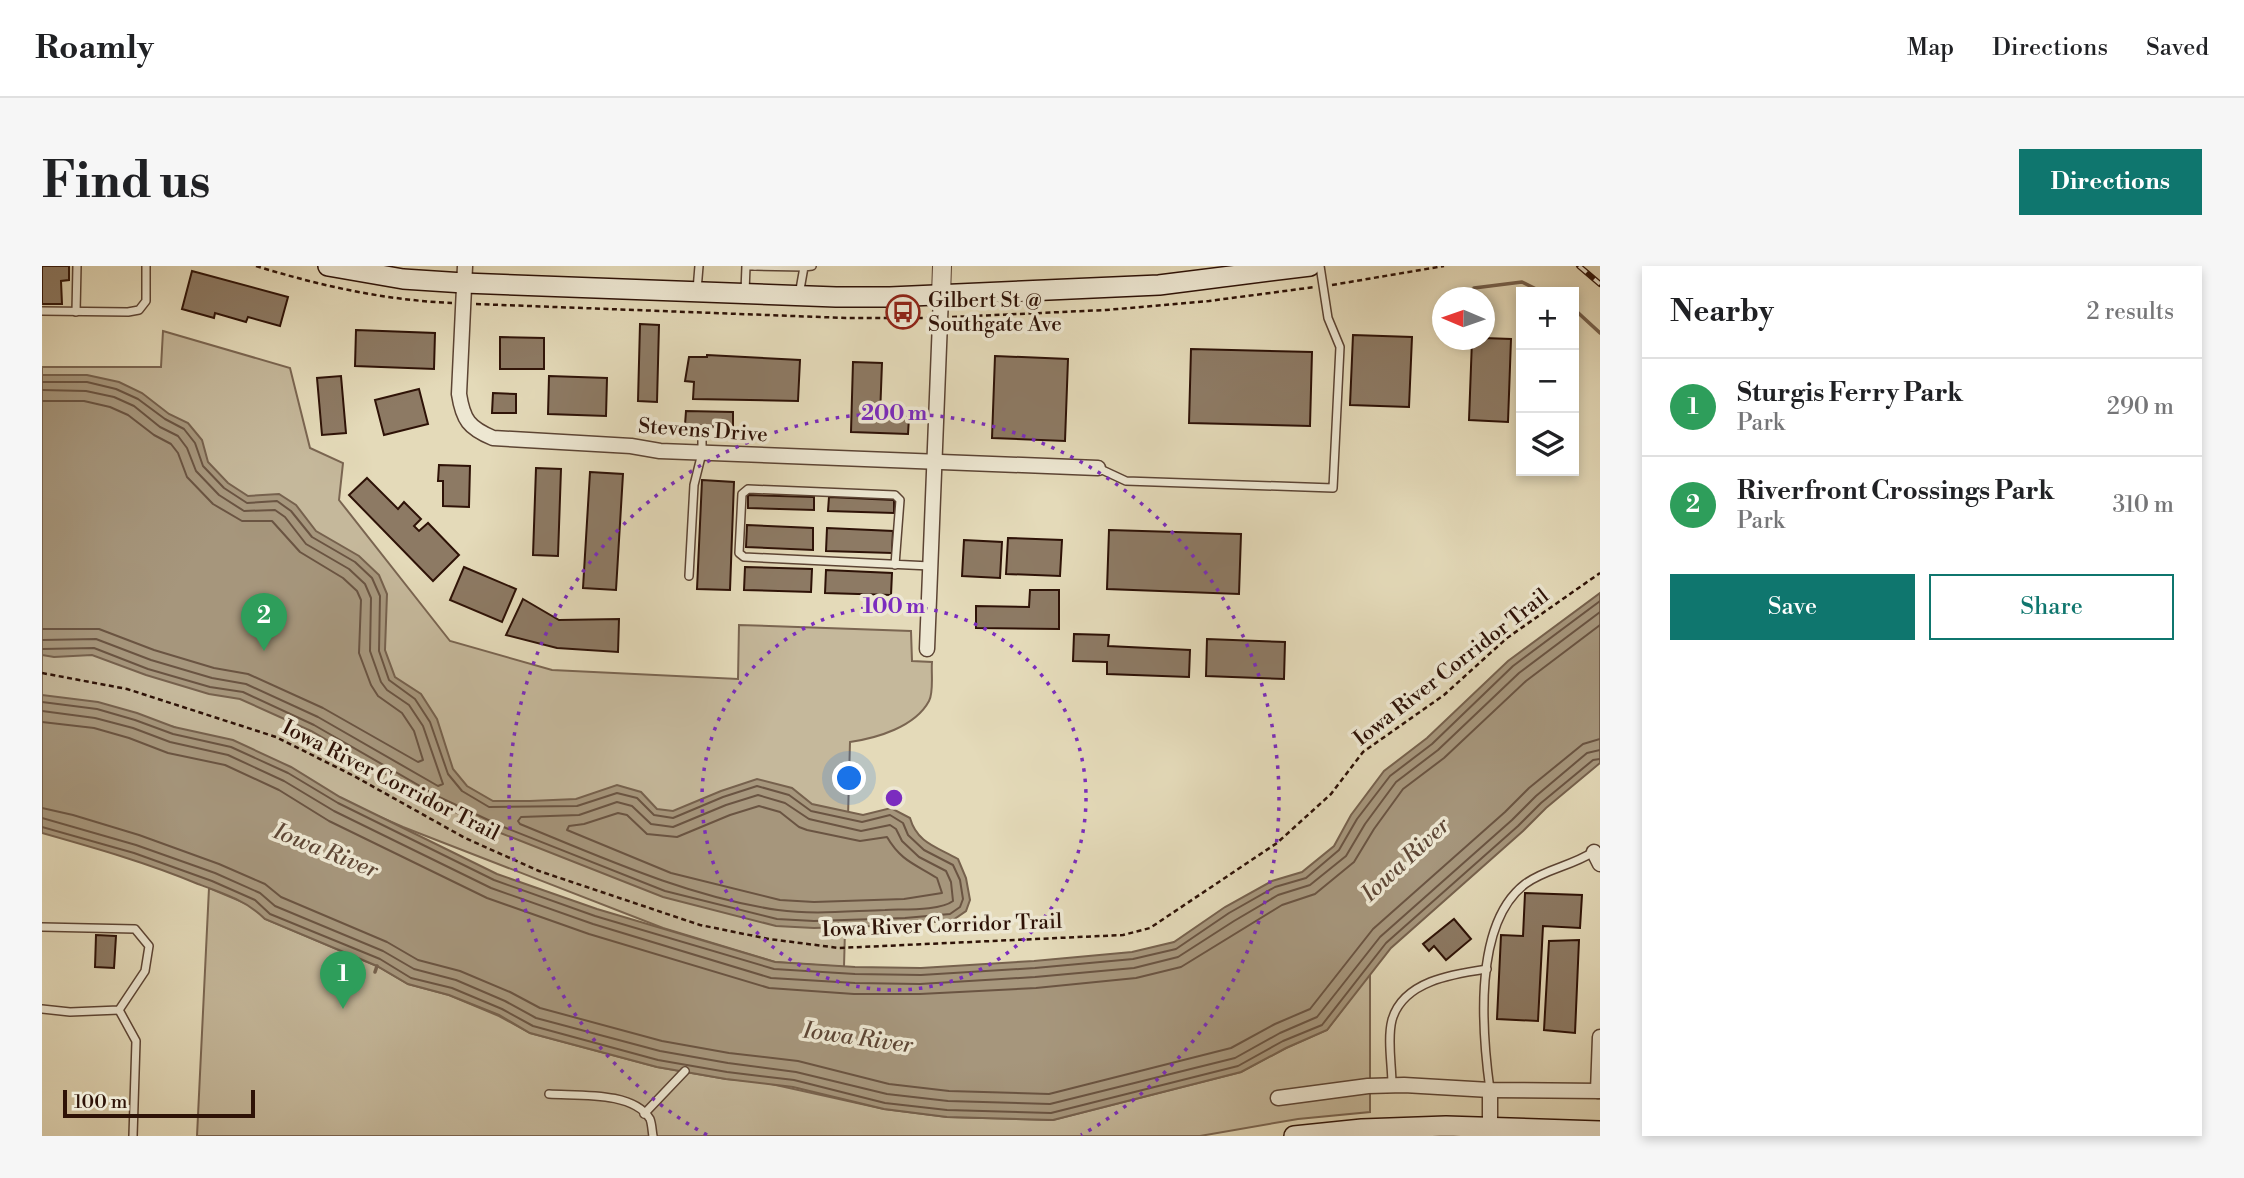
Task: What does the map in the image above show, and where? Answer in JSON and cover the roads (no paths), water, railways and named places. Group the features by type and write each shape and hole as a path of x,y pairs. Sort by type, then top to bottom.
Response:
{"main road":[{"path":"328,266 697,292 941,296 1159,285 1310,266"},
{"path":"1294,1136 1446,1126 1490,1132 1600,1131"}],"street":[{"path":"927,649 942,266"},
{"name":"Stevens Drive","path":"465,274 459,394 468,423 493,438 631,446 660,451 1098,468"},
{"path":"1278,1098 1392,1085 1490,1090 1599,1091 1600,1037"},
{"path":"1490,1090 1490,1132"}],"lane":[{"path":"76,312 77,266"},
{"path":"42,312 139,310 146,301 146,266"},
{"path":"697,292 699,266"},
{"path":"745,293 746,266 808,267 799,295"},
{"path":"1098,468 1126,481 1333,488 1340,347 1328,318 1320,266"},
{"path":"675,431 733,432"},
{"path":"689,576 694,485 702,453 702,431"},
{"path":"895,565 900,500 895,495 748,489 742,494 739,553 744,558 895,565 930,566"},
{"path":"1490,1090 1484,1046 1486,969 1496,924 1508,901 1526,883 1578,862 1597,858"},
{"path":"42,927 135,929 149,946 145,971 119,1010"},
{"path":"1392,1085 1391,1021 1400,1003 1421,987 1446,975 1486,969"},
{"path":"42,1009 69,1012 119,1010"},
{"path":"119,1010 136,1041 133,1136"},
{"path":"644,1114 685,1071"},
{"path":"549,1094 619,1098 635,1105 650,1120 653,1136"}],"water":[{"path":"42,375 87,375 119,382 142,393 169,414 188,423 202,440 208,462 228,483 248,496 279,494 296,505 316,531 359,556 379,575 387,594 385,650 395,677 421,694 437,719 453,769 467,786 493,801 530,801 576,799 617,785 641,792 657,809 673,811 757,779 792,788 812,804 863,815 891,808 910,818 923,839 958,859 966,878 970,900 966,911 953,920 905,925 814,928 776,926 663,897 498,832 436,803 311,731 240,699 209,694 92,655 42,655"},
{"name":"Iowa River","path":"1600,593 1600,763 1391,948 1327,1030 1241,1072 1053,1120 947,1117 884,1109 793,1087 657,1067 530,1033 499,1015 449,995 408,984 377,966 265,919 242,902 225,894 141,863 42,833 42,695 98,702 174,727 233,740 291,767 340,797 497,874 597,909 775,962 921,968 1132,952 1174,942 1225,907 1272,881 1302,872 1334,846 1351,815 1384,771 1427,738 1508,661"}],"waterway":[{"path":"1482,287 1522,282 1532,287"},
{"path":"1579,314 1600,333"},
{"path":"375,972 377,966"}],"railway":[{"path":"1579,266 1600,284"}],"place":[{"name":"Gilbert St @ Southgate Ave","path":"903,312"},
{"name":"Riverfront Crossings Park","path":"264,651"},
{"name":"Sturgis Ferry Park","path":"343,1009"}]}
